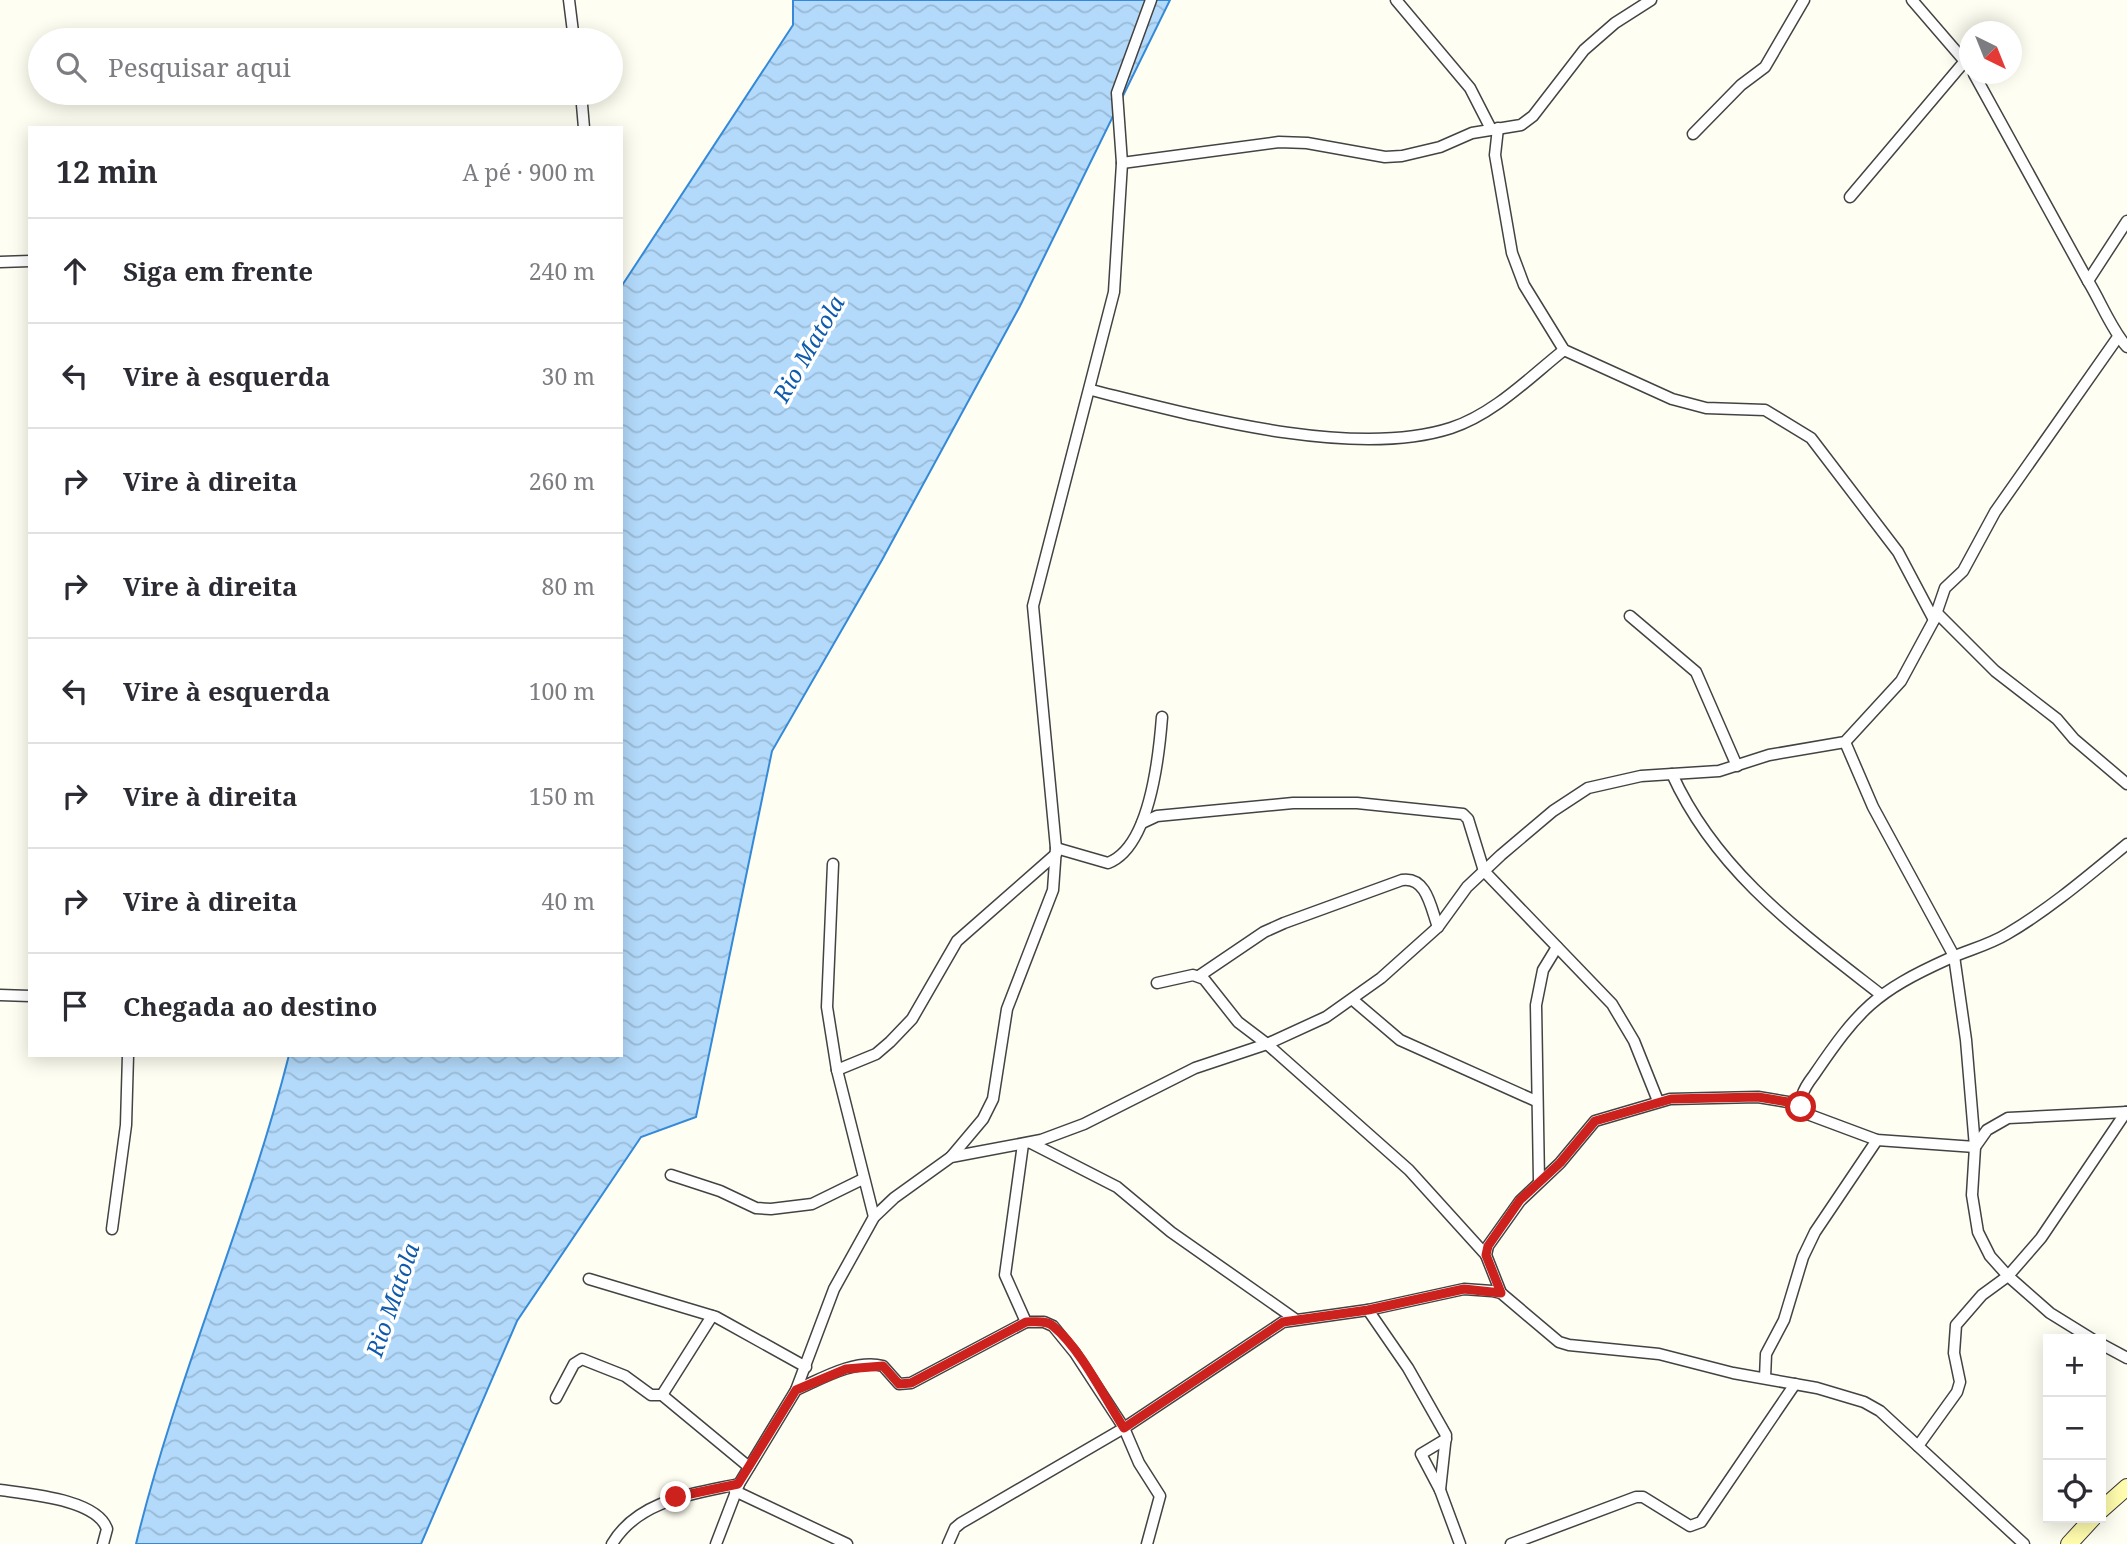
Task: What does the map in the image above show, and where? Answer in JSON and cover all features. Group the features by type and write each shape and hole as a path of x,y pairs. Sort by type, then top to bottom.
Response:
{"street":[{"path":"569,0 572,28"},
{"path":"716,1544 737,1488 796,1390 834,1289 874,1217 894,1198 951,1157 983,1119 993,1099 1007,1009 1049,904 1056,851 1033,606 1077,431 1091,390 1114,292 1122,163 1118,93 1150,0"},
{"path":"1396,0 1470,88 1494,128 1495,155 1512,253 1524,285 1564,350 1672,399 1706,408 1765,410 1811,438 1898,552 1935,616 1995,671 2057,719 2074,739 2127,784"},
{"path":"1122,163 1279,142 1307,143 1385,157 1402,156 1440,147 1494,128 1527,122 1584,50 1615,23 1651,0"},
{"path":"1693,134 1741,85 1765,67 1804,0"},
{"path":"1912,0 1959,55"},
{"path":"1850,197 1959,73"},
{"path":"1980,84 2109,315 2118,337 2127,347"},
{"path":"582,105 584,126"},
{"path":"2088,281 2127,221"},
{"path":"0,262 28,261"},
{"path":"951,1157 1027,1143 1084,1124 1195,1068 1268,1044 1326,1017 1353,1000 1438,927 1467,887 1483,871 1553,811 1588,788 1615,780 1719,771 1769,755 1845,742 1901,681 1935,616 1945,587 1963,570 1995,512 2118,337"},
{"path":"1091,390 1318,436 1410,438 1453,427 1479,415 1564,350"},
{"path":"1630,616 1696,672 1737,766"},
{"path":"1056,851 1108,863 1126,848 1142,823 1156,775 1162,718"},
{"path":"1845,742 1873,807 1954,956 1966,1040 1975,1147 1974,1215 1984,1247 2008,1276 2050,1313 2084,1334"},
{"path":"1672,774 1708,839 1748,886 1880,994"},
{"path":"1142,823 1157,816 1293,803 1357,803 1457,812 1468,819 1483,871 1617,1012 1634,1041 1658,1101"},
{"path":"1800,1104 1810,1081 1841,1035 1880,994 1954,956 2006,935 2077,887 2127,844"},
{"path":"837,1070 876,1054 890,1042 919,1008 957,941 1056,851"},
{"path":"833,864 830,910 832,949 826,996 837,1070 874,1217"},
{"path":"1157,983 1199,976 1265,932 1284,923 1402,880 1413,880 1422,886 1438,927"},
{"path":"1539,1181 1536,1101 1539,984 1557,947"},
{"path":"1199,976 1238,1022 1268,1044 1409,1170 1486,1255 1501,1293 1559,1342 1659,1353 1732,1373 1796,1384 1864,1402 1880,1411 2024,1544"},
{"path":"0,995 28,996"},
{"path":"1353,1000 1400,1040 1536,1101"},
{"path":"112,1229 126,1125 128,1057"},
{"path":"1486,1255 1498,1230 1595,1121 1658,1101 1758,1097 1800,1104 1810,1115 1877,1140 1975,1147"},
{"path":"1975,1147 1987,1130 2008,1118 2127,1112"},
{"path":"1918,1446 1957,1392 1960,1382 1954,1353 1956,1325 1982,1295 2008,1276 2040,1238 2127,1112"},
{"path":"1765,1378 1766,1354 1784,1320 1803,1257 1815,1232 1877,1140"},
{"path":"1027,1143 1117,1187 1171,1233 1295,1319"},
{"path":"1026,1322 1005,1277 1027,1143"},
{"path":"671,1175 720,1191 756,1208 771,1209 812,1204 863,1179"},
{"path":"589,1279 712,1316 806,1367"},
{"path":"948,1544 955,1528 961,1523 1124,1428 1277,1325 1295,1319 1368,1310 1464,1289 1501,1293"},
{"path":"1368,1310 1408,1368 1446,1439 1440,1490"},
{"path":"662,1395 712,1316"},
{"path":"796,1390 846,1369 872,1365 883,1366 899,1384 911,1383 1026,1322 1044,1322 1053,1326 1075,1353 1124,1428 1139,1463 1160,1492 1147,1544"},
{"path":"2106,1347 2127,1358"},
{"path":"556,1398 574,1364 582,1360 625,1376 651,1395 662,1395 749,1467"},
{"path":"1511,1544 1636,1497 1643,1497 1690,1526 1696,1526 1796,1384"},
{"path":"1446,1439 1421,1454 1440,1490 1460,1544"},
{"path":"2106,1506 2127,1487"},
{"path":"612,1544 631,1522 650,1508 676,1497 737,1488 847,1544"},
{"path":"0,1490 50,1497 97,1513 107,1529 103,1544"},
{"path":"2070,1544 2089,1523"}],"water":[{"name":"Rio Matola","path":"793,0 1170,0 1020,306 882,560 772,751 696,1117 641,1137 517,1321 421,1544 136,1544 171,1421 253,1178 288,1057 623,1057 623,284 793,25"}],"route":[{"path":"676,1497 738,1484 796,1390 846,1369 872,1365 883,1366 899,1384 905,1385 951,1364 1026,1322 1044,1322 1053,1326 1075,1353 1124,1428 1283,1322 1368,1310 1464,1289 1501,1293 1489,1266 1486,1255 1488,1246 1520,1200 1560,1163 1587,1127 1595,1121 1671,1099 1758,1097 1800,1104 1801,1107"}]}
